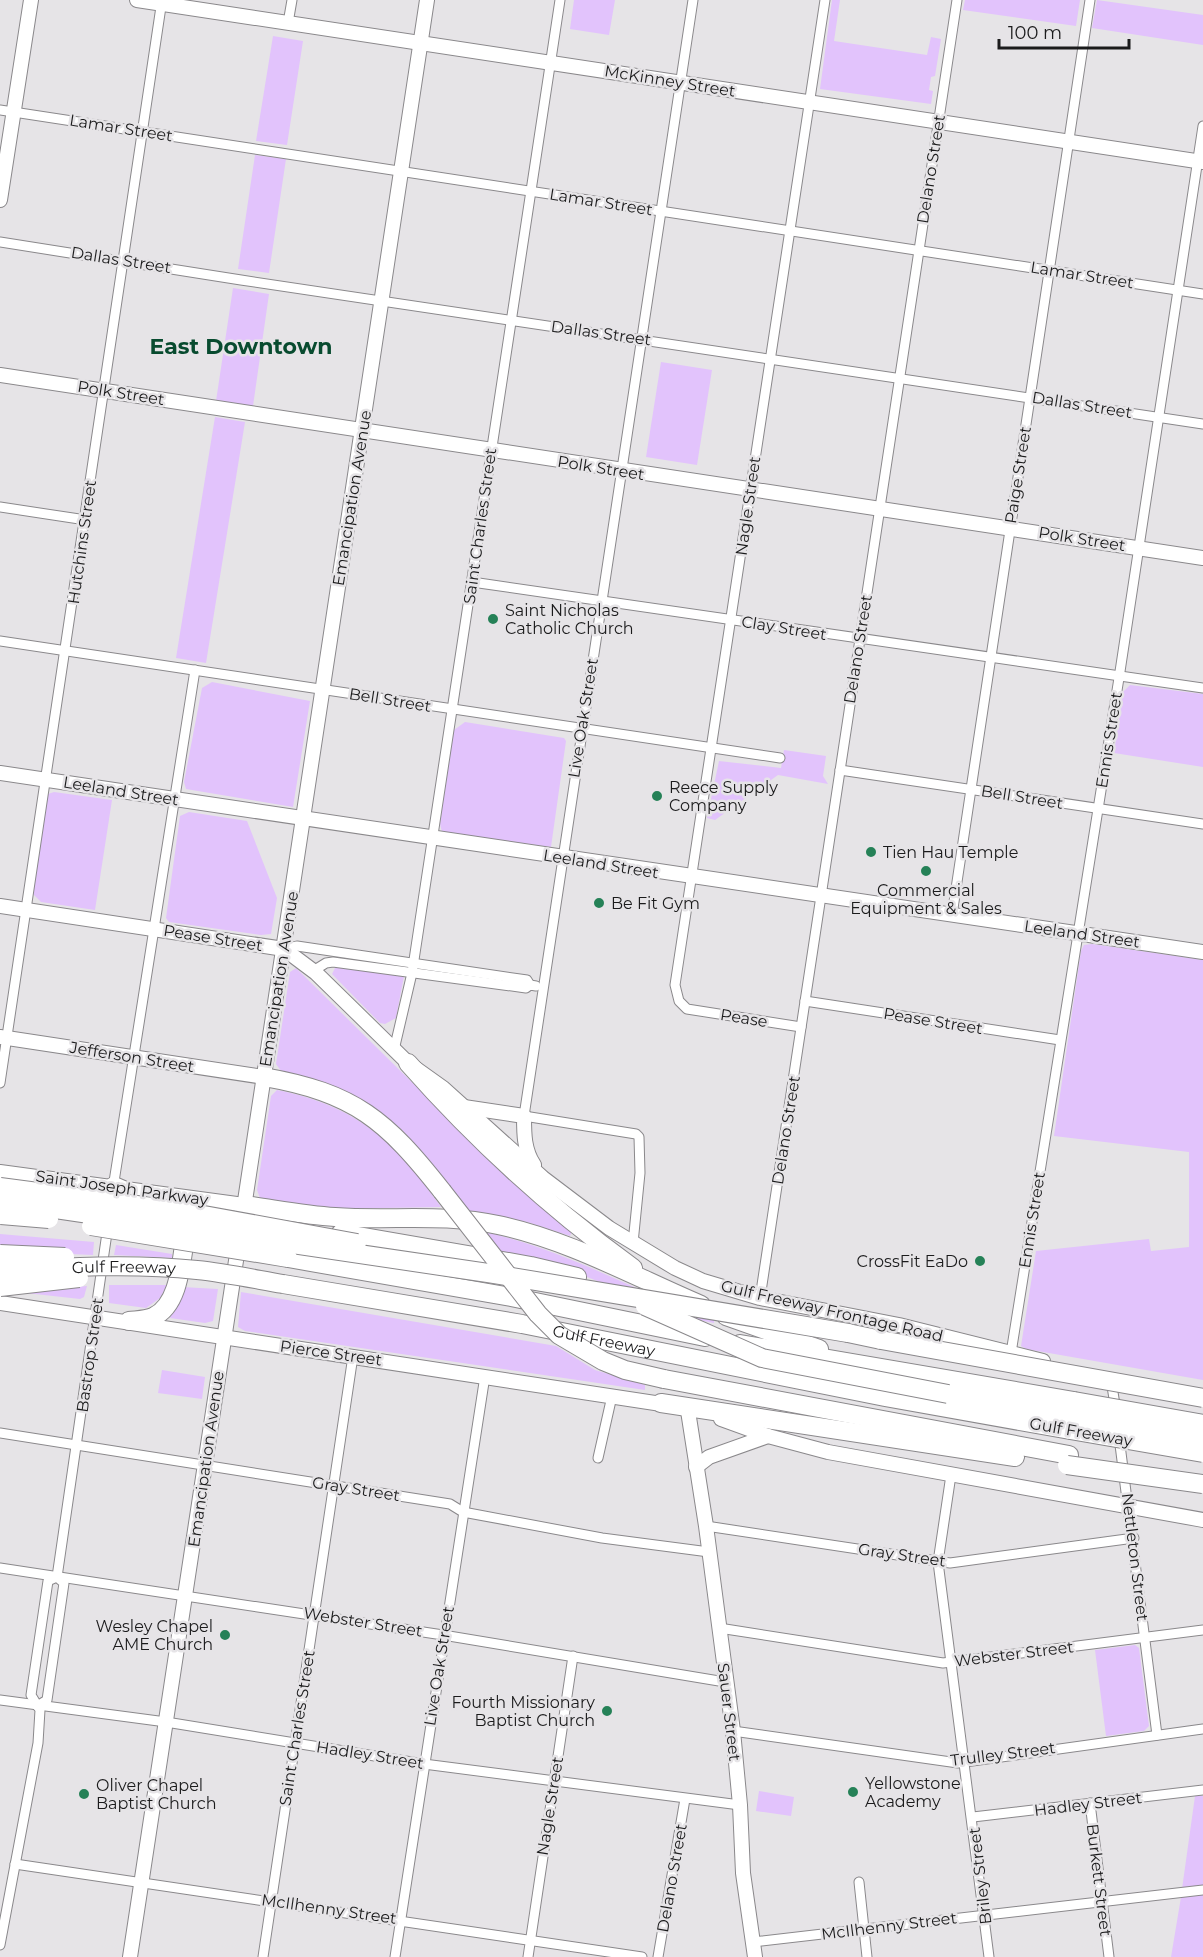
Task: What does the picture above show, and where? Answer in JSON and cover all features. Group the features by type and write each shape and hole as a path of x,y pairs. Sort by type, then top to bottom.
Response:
{"highway":[{"path":"408,1063 456,1116 556,1210 664,1289"},
{"path":"264,1077 299,1083 346,1101 388,1128 442,1191 538,1314 559,1335 603,1361 625,1370 664,1379 1068,1460 1203,1484"},
{"path":"114,1186 146,1200 201,1209 334,1217 458,1218 497,1225 557,1243 763,1331 866,1365"},
{"path":"0,1187 131,1203 279,1228 427,1257 488,1273"},
{"path":"0,1201 488,1273 848,1333 1203,1397"},
{"path":"129,1321 151,1318 163,1311 169,1303 174,1291 189,1216 201,1209"},
{"name":"Gulf Freeway","path":"243,1210 577,1277 762,1358 948,1394 1203,1439"},
{"name":"Gulf Freeway","path":"0,1214 51,1219 288,1258 511,1297 763,1349 866,1365 1072,1416 1203,1453"},
{"path":"0,1254 94,1258 195,1270"},
{"name":"Gulf Freeway","path":"0,1271 79,1267 195,1270 533,1327 885,1397 1072,1416 1203,1424"},
{"path":"0,1287 76,1278 121,1277 283,1284"},
{"path":"661,1403 1203,1479"}],"main road":[{"path":"0,200 7,111 31,0"},
{"name":"McKinney Street","path":"137,0 1200,161"},
{"name":"Emancipation Avenue","path":"130,1957 187,1595 204,1466 427,0"},
{"name":"Polk Street","path":"0,375 750,491 1203,558"},
{"name":"Leeland Street","path":"0,773 821,897 1203,952"},
{"name":"Pease Street","path":"0,906 284,949"},
{"name":"Gulf Freeway Frontage Road","path":"284,949 313,971 408,1063 464,1107 543,1178 579,1207 675,1268 703,1281 760,1298 899,1324 1111,1379 1203,1397"},
{"name":"Jefferson Street","path":"3,1038 264,1077"},
{"path":"464,1107 524,1116 528,1156 543,1178"},
{"name":"Saint Joseph Parkway","path":"0,1172 114,1186 243,1210"},
{"name":"Pierce Street","path":"0,1303 661,1403"},
{"path":"661,1403 731,1421 768,1436 828,1452 1203,1520"},
{"name":"Sauer Street","path":"688,1411 706,1526 733,1731 743,1873 755,1957"},
{"path":"696,1467 709,1457 768,1436"}],"street":[{"path":"288,23 291,0"},
{"name":"Saint Charles Street","path":"394,1050 414,963 454,710 560,0"},
{"name":"Live Oak Street","path":"524,1116 693,0"},
{"name":"Nagle Street","path":"687,1009 679,1001 675,985 792,231 825,0"},
{"name":"Delano Street","path":"760,1298 957,0"},
{"name":"Paige Street","path":"952,915 1090,0"},
{"name":"Hutchins Street","path":"0,1083 3,1038 27,910 86,520 102,390 162,2"},
{"name":"Lamar Street","path":"7,111 1203,294"},
{"name":"Ennis Street","path":"1011,1353 1200,161 1203,126"},
{"name":"Dallas Street","path":"0,242 1203,424"},
{"path":"0,507 86,520"},
{"name":"Clay Street","path":"472,582 1119,678 1203,688"},
{"name":"Bell Street","path":"0,641 780,758"},
{"name":"Bastrop Street","path":"57,1577 114,1186 195,670"},
{"name":"Bell Street","path":"840,770 1203,824"},
{"name":"Pease Street","path":"284,949 297,946 414,963 527,980 530,985"},
{"name":"Pease Street","path":"313,971 319,966 333,962 526,988 530,985 542,987"},
{"name":"Pease Street","path":"805,1001 1060,1040"},
{"name":"Pease","path":"687,1009 801,1027"},
{"path":"524,1116 636,1134 639,1137 640,1173 633,1243"},
{"name":"Saint Charles Street","path":"263,1957 353,1356"},
{"name":"Live Oak Street","path":"395,1957 443,1635 485,1376"},
{"name":"Nettleton Street","path":"1111,1379 1134,1538 1157,1735"},
{"path":"598,1458 612,1396"},
{"name":"Gray Street","path":"0,1433 450,1504 463,1512 602,1538 709,1552"},
{"name":"Briley Street","path":"951,1475 938,1562 973,1817 989,1957"},
{"name":"Gray Street","path":"706,1526 950,1563 1134,1538"},
{"name":"Webster Street","path":"0,1568 443,1635 725,1682"},
{"name":"Bastrop Street","path":"0,1945 38,1743 40,1710 31,1695 46,1593 48,1581 57,1577"},
{"name":"Bastrop Street","path":"37,1706 46,1700 64,1583 57,1577"},
{"name":"Webster Street","path":"719,1628 952,1662 1203,1630"},
{"name":"Nagle Street","path":"528,1957 573,1656"},
{"name":"Hadley Street","path":"0,1700 166,1722 424,1764 740,1805"},
{"name":"Trulley Street","path":"733,1731 949,1762 1203,1729"},
{"name":"Hadley Street","path":"973,1817 1203,1790"},
{"name":"Delano Street","path":"658,1957 685,1799"},
{"name":"Burkett Street","path":"1090,1803 1109,1957"},
{"name":"McIlhenny Street","path":"15,1864 642,1957"},
{"path":"859,1882 867,1957"},
{"name":"McIlhenny Street","path":"753,1942 1203,1890"}],"shaded area":[{"path":"574,0 615,0 609,35 570,29"},
{"path":"832,0 840,0 834,41 927,55 931,37 941,39 935,76 931,77 929,90 933,91 931,104 820,89"},
{"path":"965,0 1080,0 1076,26 963,10"},
{"path":"1097,0 1203,15 1203,45 1092,28"},
{"path":"273,36 303,41 287,145 256,141"},
{"path":"255,155 286,159 269,273 238,269"},
{"path":"233,288 269,294 253,406 216,401"},
{"path":"661,362 712,370 697,465 646,457"},
{"path":"215,417 245,422 206,663 176,658"},
{"path":"212,682 310,701 293,807 186,789 184,782 202,688"},
{"path":"1130,685 1203,694 1203,767 1114,753 1123,692"},
{"path":"465,722 564,738 566,741 551,847 442,832 440,824 454,730"},
{"path":"784,750 826,756 823,776 828,784 778,775 715,820 707,818 719,761 781,768"},
{"path":"54,792 112,800 95,910 41,902 33,894 47,798 48,794"},
{"path":"189,812 247,821 277,898 271,934 261,935 169,922 166,918 180,816"},
{"path":"1092,944 1203,960 1203,1380 1026,1349 1021,1346 1036,1251 1149,1239 1151,1251 1189,1247 1189,1152 1054,1136 1081,951 1084,945"},
{"path":"336,966 404,976 396,1018 385,1024 380,1023 332,974"},
{"path":"296,968 437,1107 572,1231 570,1236 527,1222 463,1210 420,1151 394,1123 364,1104 328,1086 281,1071 276,1064 290,972"},
{"path":"277,1090 330,1106 372,1130 407,1164 441,1207 325,1209 260,1198 257,1190 271,1096"},
{"path":"479,1231 510,1238 569,1259 714,1320 714,1323 673,1315 629,1293 579,1274 500,1256"},
{"path":"0,1234 94,1242 93,1255 0,1251"},
{"path":"116,1245 172,1254 172,1258 114,1255"},
{"path":"109,1285 167,1285 160,1298 146,1308 109,1303"},
{"path":"87,1286 84,1297 80,1299 17,1292"},
{"path":"182,1287 218,1289 213,1321 205,1323 170,1318"},
{"path":"241,1292 556,1346 595,1370 645,1385 645,1390 245,1331 238,1327"},
{"path":"162,1370 205,1377 202,1399 158,1393"},
{"path":"1135,1645 1139,1648 1149,1726 1144,1731 1106,1736 1095,1650"},
{"path":"759,1791 794,1797 791,1816 756,1811"},
{"path":"1195,1796 1203,1796 1203,1887 1182,1889"},
{"path":"1203,1894 1203,1957 1171,1957 1181,1897"}],"place":[{"name":"Saint Nicholas Catholic Church","path":"493,619"},
{"name":"Reece Supply Company","path":"657,796"},
{"name":"Tien Hau Temple","path":"871,852"},
{"name":"Commercial Equipment & Sales","path":"926,871"},
{"name":"Be Fit Gym","path":"599,903"},
{"name":"CrossFit EaDo","path":"980,1261"},
{"name":"Wesley Chapel AME Church","path":"225,1635"},
{"name":"Fourth Missionary Baptist Church","path":"607,1711"},
{"name":"Yellowstone Academy","path":"853,1792"},
{"name":"Oliver Chapel Baptist Church","path":"84,1794"}],"district":[{"name":"East Downtown","path":"241,346"}]}
